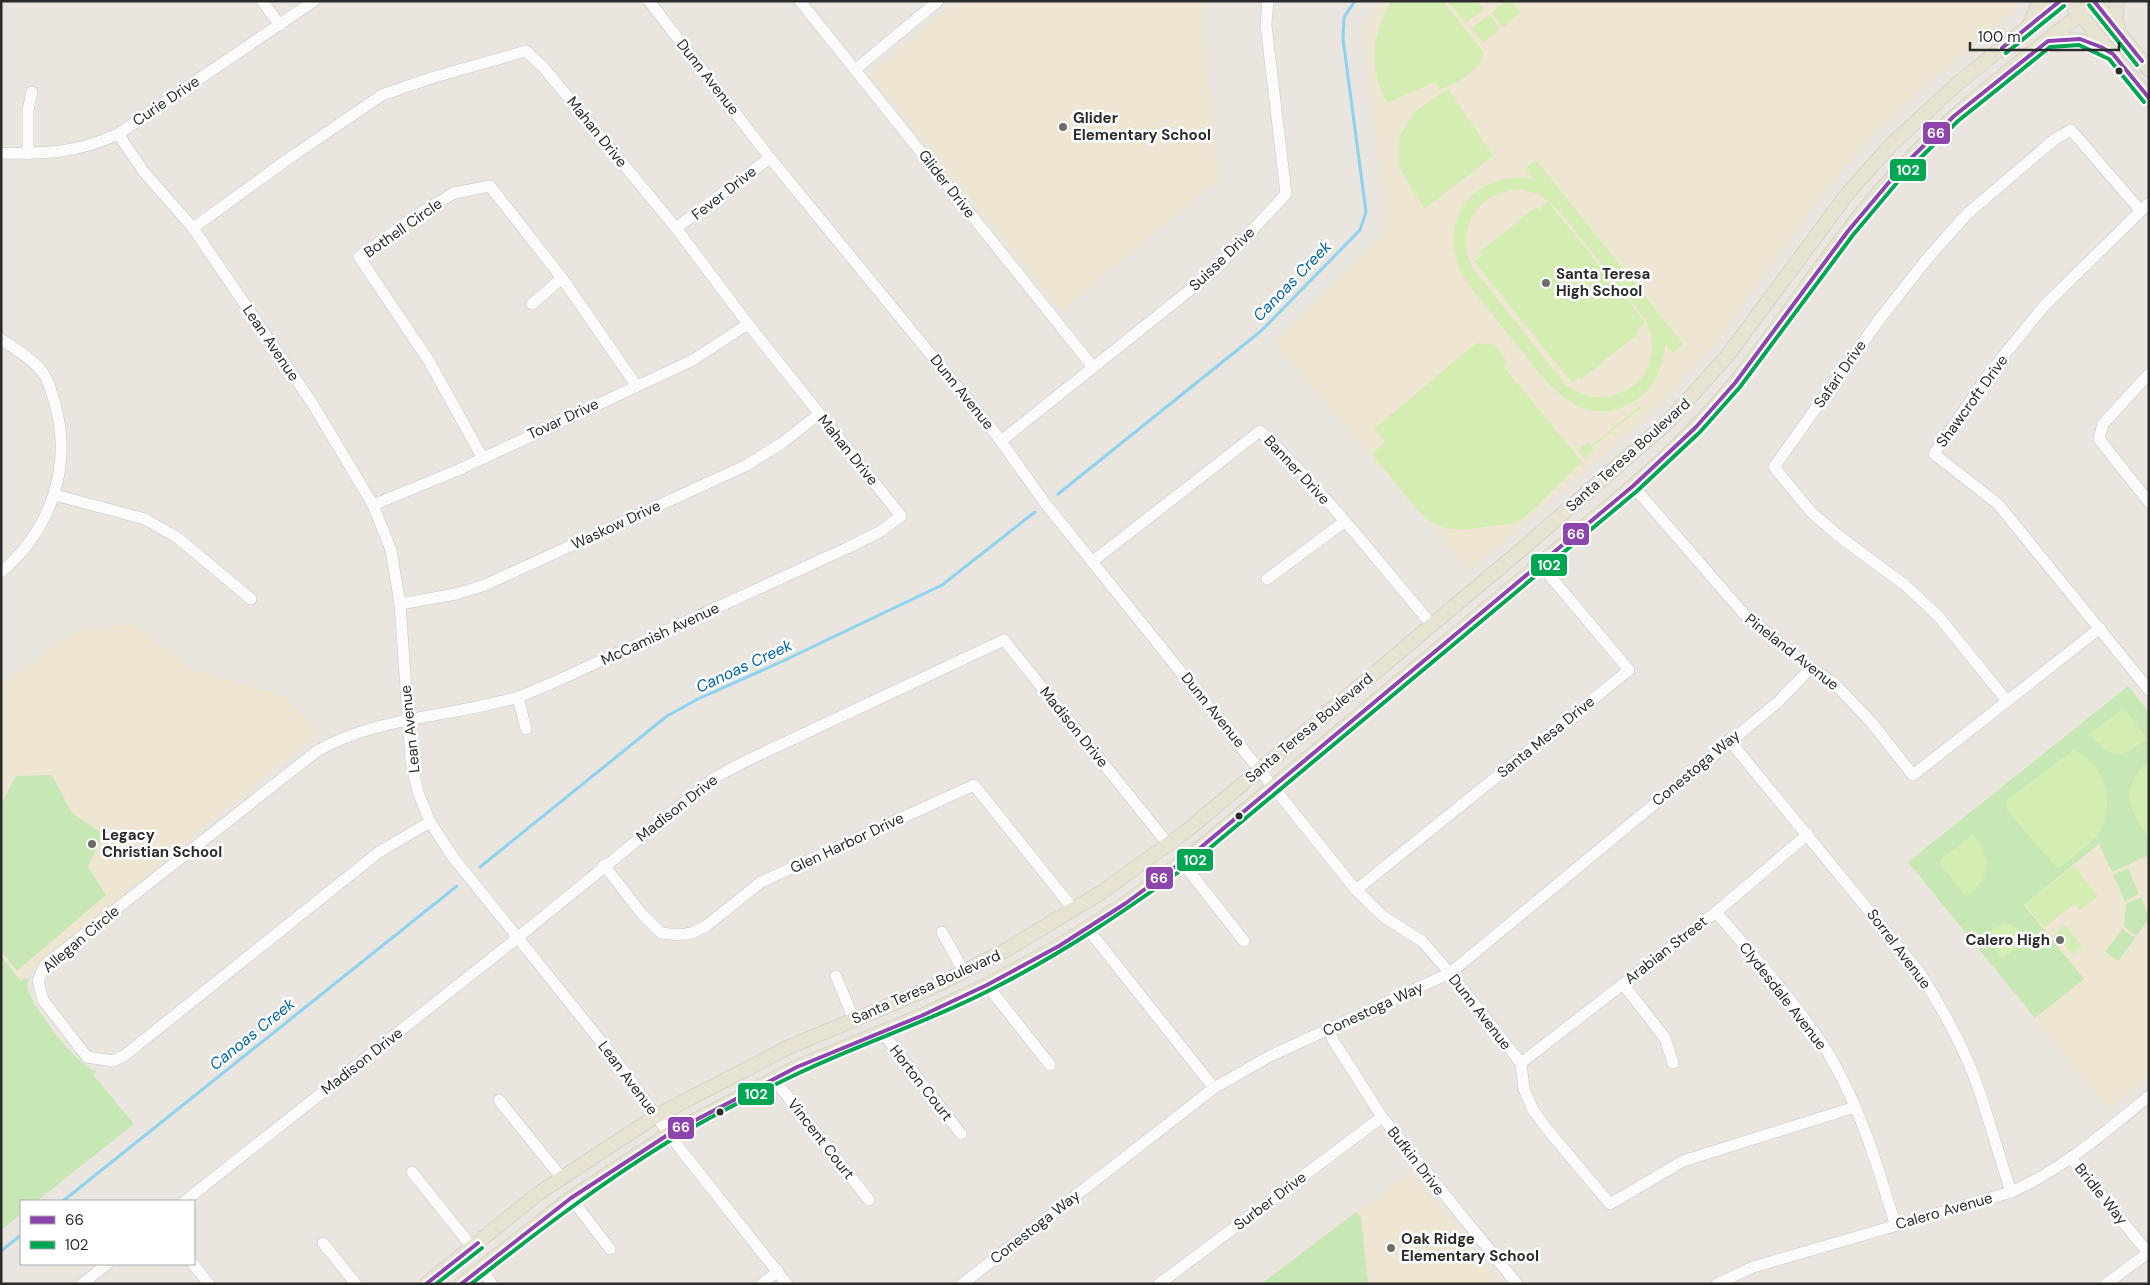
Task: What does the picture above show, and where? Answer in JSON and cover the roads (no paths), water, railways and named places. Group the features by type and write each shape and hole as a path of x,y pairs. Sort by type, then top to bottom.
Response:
{"main road":[{"path":"2030,26 2039,1"},
{"name":"Santa Teresa Boulevard","path":"426,1284 561,1177 656,1116 755,1063 964,972 1006,950 1074,910 1168,844 1432,625 1613,472 1668,422 1728,356 1848,193 1890,145 1957,84 2060,1"},
{"path":"2069,1 2149,98"},
{"path":"2118,1 2116,19 2120,34"},
{"path":"2095,2 2149,70"},
{"name":"Santa Teresa Boulevard","path":"461,1284 570,1198 669,1134 774,1079 987,985 1087,928 1182,862 1540,564 1632,486 1696,427 1735,383 1848,232 1901,168 1954,116 2095,2"},
{"path":"2048,41 2080,40 2090,42 2113,54"}],"street":[{"path":"262,1 280,25"},
{"name":"Curie Drive","path":"1,154 68,152 90,146 118,134 314,1"},
{"name":"Dunn Avenue","path":"649,1 770,158 1001,441 1045,503 1356,890 1384,917 1422,941 1450,973 1521,1063 1524,1089 1533,1110 1610,1204 1683,1161 1855,1107"},
{"name":"Glider Drive","path":"800,1 856,68 1093,367"},
{"path":"856,68 938,1"},
{"name":"Suisse Drive","path":"1001,441 1215,270 1286,194 1266,25 1268,1"},
{"name":"Mahan Drive","path":"193,228 288,159 382,95 431,78 526,51 544,68 676,228 818,414 901,516"},
{"path":"28,154 28,110 32,92"},
{"name":"Safari Drive","path":"2006,701 1939,617 1906,585 1840,537 1811,512 1774,467 1879,320 1927,260 1968,214 2055,139 2070,130 2144,207"},
{"name":"Lean Avenue","path":"118,134 144,172 193,228 312,403 373,504 390,550 400,604 411,761 418,792 430,822 453,857 615,1060 669,1134 788,1284"},
{"name":"Fever Drive","path":"676,228 770,158"},
{"name":"Bothell Circle","path":"482,457 429,361 359,257 417,215 454,193 490,186 562,278 636,385"},
{"name":"Shawcroft Drive","path":"2144,207 2045,305 1991,371 1934,454 1998,504 2149,690"},
{"path":"532,304 562,278"},
{"name":"Tovar Drive","path":"373,504 458,470 482,457 693,360 748,324"},
{"path":"1,339 44,374 52,393 59,419 62,450 55,494 34,538 18,558 1,572"},
{"path":"2149,374 2103,424 2099,440 2149,502"},
{"name":"Waskow Drive","path":"400,604 456,594 485,585 747,465 782,443 818,414"},
{"name":"Banner Drive","path":"1093,561 1260,431 1282,452 1432,625"},
{"name":"Pineland Avenue","path":"1632,486 1744,614 1811,668 1835,684 1871,722 1913,775 2100,628"},
{"path":"55,494 145,519 178,538 251,599"},
{"name":"McCamish Avenue","path":"407,720 518,697 847,548 881,531 901,516"},
{"path":"1267,579 1344,522"},
{"name":"Santa Mesa Drive","path":"1356,890 1628,670 1540,564"},
{"name":"Madison Drive","path":"186,1200 518,937 604,865 714,778 1004,640 1168,844"},
{"name":"Conestoga Way","path":"962,1284 1214,1088 1268,1057 1450,973 1729,740 1778,702 1811,668"},
{"path":"518,697 526,729"},
{"name":"Allegan Circle","path":"407,720 375,726 342,737 306,758 45,965 38,980 43,1000 87,1057 114,1062 379,852 430,822"},
{"name":"Sorrel Avenue","path":"1729,740 1808,834 1920,973 1940,1005 1961,1045 1980,1092 2011,1192"},
{"name":"Glen Harbor Drive","path":"604,865 641,913 661,933 679,935 692,933 706,926 761,882 974,785 1074,910"},
{"name":"Arabian Street","path":"1521,1063 1716,912 1808,834"},
{"path":"1182,862 1244,941"},
{"name":"Clydesdale Avenue","path":"1716,912 1822,1045 1855,1107 1867,1135 1895,1224"},
{"path":"1087,928 1214,1088"},
{"path":"942,932 964,972"},
{"path":"836,976 854,1020"},
{"path":"1622,984 1665,1038 1673,1063"},
{"path":"987,985 1050,1065"},
{"name":"Bufkin Drive","path":"1329,1030 1333,1040 1382,1117 1517,1284"},
{"name":"Horton Court","path":"882,1032 961,1134"},
{"name":"Vincent Court","path":"774,1079 869,1200"},
{"name":"Calero Avenue","path":"1717,1284 1753,1267 1895,1224 2011,1192 2049,1174 2149,1096"},
{"path":"499,1100 561,1177"},
{"name":"Surber Drive","path":"1159,1284 1382,1117"},
{"name":"Bridle Way","path":"2071,1158 2148,1253"},
{"path":"412,1172 472,1247"},
{"path":"570,1198 610,1249"},
{"path":"323,1243 356,1284"},
{"path":"2106,1284 2148,1253"},
{"path":"82,1284 106,1265"},
{"path":"194,1265 209,1284"},
{"path":"481,1268 492,1284"},
{"path":"762,1284 778,1271"}],"waterway":[{"name":"Canoas Creek","path":"1058,494 1261,331 1360,230 1366,212 1343,39 1344,17 1355,1"},
{"name":"Canoas Creek","path":"480,867 667,716 698,699 783,661 942,585 1035,512"},
{"name":"Canoas Creek","path":"64,1200 457,886"},
{"name":"Canoas Creek","path":"1,1251 20,1236"}],"place":[{"name":"Glider Elementary School","path":"1063,127"},
{"name":"Santa Teresa High School","path":"1546,283"},
{"name":"Legacy Christian School","path":"92,844"},
{"name":"Calero High","path":"2060,940"},
{"name":"Oak Ridge Elementary School","path":"1391,1248"}]}
